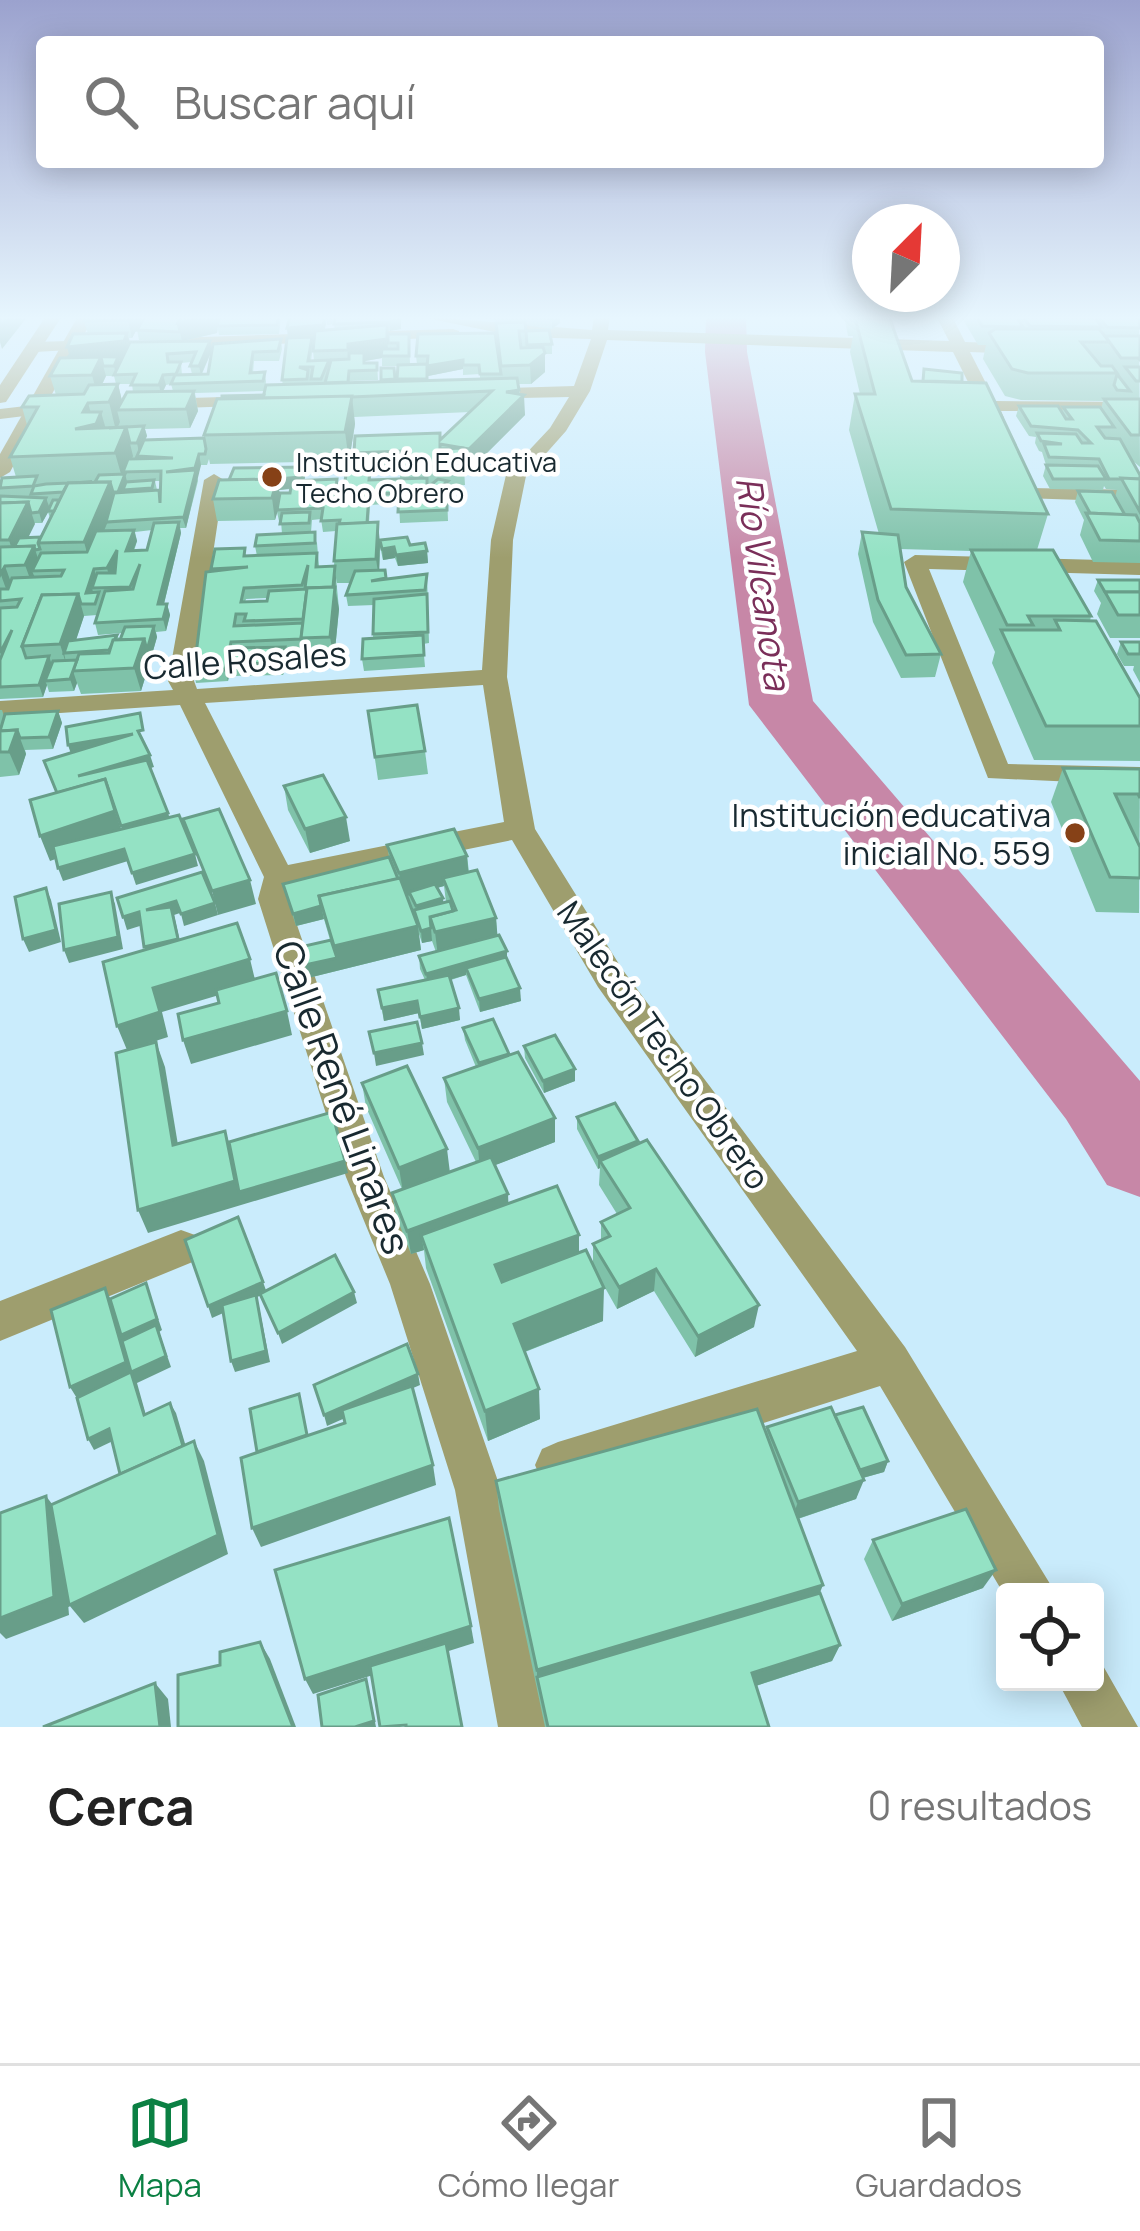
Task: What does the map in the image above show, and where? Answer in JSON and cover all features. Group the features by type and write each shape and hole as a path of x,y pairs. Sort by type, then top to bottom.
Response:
{"street":[{"path":"0,472 43,397"},
{"name":"Malecón Techo Obrero","path":"578,397 557,430 516,475 502,540 494,676 520,829 610,977 890,1362 1025,1583"},
{"path":"984,397 1033,503 1140,496"},
{"path":"131,405 274,401"},
{"path":"0,414 84,406"},
{"path":"989,406 1140,406"},
{"name":"Calle René Linares","path":"214,480 181,681 279,877 273,899 478,1490 524,1727"},
{"path":"1140,568 915,562 998,772 1140,776"},
{"name":"Calle Rosales","path":"0,709 494,676"},
{"path":"279,877 520,829"},
{"path":"0,1321 181,1248"},
{"path":"478,1490 890,1362"},
{"path":"1090,1691 1112,1727"}],"building":[{"path":"29,397 112,397 109,402 88,403 83,412 101,412 96,424 75,429 126,427 115,453 10,457 38,407 22,407"},
{"path":"124,397 192,397 186,409 117,410"},
{"path":"352,397 345,432 204,435 217,399"},
{"path":"486,397 522,397 469,449 440,444 440,449 463,448 464,464 399,469 400,451 354,453 355,436 440,433 440,440"},
{"path":"856,397 992,397 1048,514 891,509"},
{"path":"1104,399 1140,399 1140,435 1131,435"},
{"path":"1019,406 1058,406 1066,419 1072,419 1063,407 1100,407 1114,427 1097,427 1105,438 1120,439 1140,479 1109,479 1099,459 1049,457 1044,444 1062,444 1041,441 1037,433 1076,434 1082,443 1091,443 1078,430 1031,426"},
{"path":"144,426 137,443 130,443 126,427"},
{"path":"204,438 205,454 199,454 195,468 166,472 196,470 184,517 106,522 114,493 159,490 160,503 161,471 123,472 128,459 173,458 137,456 144,440"},
{"path":"1046,465 1098,466 1106,479 1053,479"},
{"path":"304,467 301,477 229,480 234,468"},
{"path":"370,470 369,480 427,478 427,491 447,492 447,510 398,512 399,493 369,494 367,523 321,521 323,508 277,510 280,493 290,493 292,481 337,479 335,499 341,499 347,471"},
{"path":"125,474 118,492 113,492 110,482 95,482 99,475"},
{"path":"37,476 33,486 0,488 2,478"},
{"path":"1121,478 1140,479 1140,512"},
{"path":"277,479 272,498 213,499 219,480"},
{"path":"438,479 448,481 437,490 427,488"},
{"path":"154,480 152,488 123,490 126,482"},
{"path":"110,482 84,542 38,543 68,483"},
{"path":"68,483 63,492 31,494 34,486"},
{"path":"1078,491 1112,492 1125,515 1090,513"},
{"path":"0,496 46,498 39,512 31,513 28,502 0,503"},
{"path":"28,502 9,540 0,540 0,503"},
{"path":"310,512 309,523 280,524 282,513"},
{"path":"1086,513 1136,515 1140,541 1100,540"},
{"path":"179,522 158,604 167,604 163,619 95,623 105,591 133,589 140,564 130,587 92,588 97,573 115,573 117,550 107,568 94,569 86,593 99,592 95,604 81,604 78,594 42,595 22,646 26,658 49,656 39,685 0,687 0,660 12,630 0,653 0,608 17,607 21,599 0,601 0,589 8,589 12,578 61,576 64,570 32,571 41,553 87,552 96,531 134,530 126,551 147,550 154,523"},
{"path":"378,522 376,559 334,561 337,524"},
{"path":"315,532 315,543 255,546 257,535"},
{"path":"862,532 898,535 906,587 941,654 906,655 878,600"},
{"path":"40,537 40,549 14,547 19,538"},
{"path":"407,537 410,545 425,543 427,551 396,555 394,547 382,549 380,540"},
{"path":"34,546 25,565 5,566 0,575 0,547"},
{"path":"245,548 244,556 317,553 316,567 335,566 333,587 305,588 308,565 302,585 244,588 241,602 267,601 269,591 307,589 303,619 244,621 246,614 236,614 234,626 303,623 301,639 231,642 225,670 194,671 206,572 248,567 211,569 215,549"},
{"path":"971,550 1053,550 1091,616 1028,616 1033,625 1007,625"},
{"path":"385,570 386,578 371,581 427,574 425,590 346,595 355,571"},
{"path":"1098,580 1140,580 1140,592 1105,592"},
{"path":"335,587 330,637 301,638 307,588"},
{"path":"1105,592 1140,592 1140,615 1118,615"},
{"path":"78,594 60,644 22,646 42,595"},
{"path":"427,594 428,632 373,634 374,599"},
{"path":"1055,620 1096,621 1140,698 1140,726 1046,726 1001,630 1060,630"},
{"path":"154,626 147,650 144,639 120,640 125,627"},
{"path":"117,635 109,650 64,653 68,641"},
{"path":"423,635 424,655 362,659 363,639"},
{"path":"144,639 134,668 73,671 79,654 109,653 113,640"},
{"path":"1121,642 1140,642 1140,654 1128,654"},
{"path":"285,647 281,663 232,664 237,648"},
{"path":"77,660 70,679 45,681 53,661"},
{"path":"417,705 425,751 375,757 368,711"},
{"path":"58,711 49,737 20,738 17,730 0,731 5,714"},
{"path":"140,713 143,730 138,731 150,755 78,776 147,760 168,813 121,826 105,779 57,793 44,761 133,734 68,745 66,727"},
{"path":"17,730 9,752 0,752 0,731"},
{"path":"1063,768 1140,769 1140,798 1138,794 1115,794 1140,847 1140,878 1110,877"},
{"path":"323,775 346,817 305,829 284,786"},
{"path":"105,779 115,811 40,836 30,800"},
{"path":"219,809 250,880 212,891 183,819"},
{"path":"179,815 195,854 132,873 124,849 58,868 53,846"},
{"path":"454,829 467,856 399,873 387,845"},
{"path":"389,857 398,879 319,896 321,906 293,914 283,884"},
{"path":"477,870 496,918 435,932 430,917 456,910 443,878"},
{"path":"202,872 215,903 181,914 176,901 146,910 171,907 178,939 144,947 139,912 123,917 117,898"},
{"path":"400,878 418,926 334,946 319,896"},
{"path":"435,884 443,898 416,906 409,892"},
{"path":"46,888 56,930 23,939 15,897"},
{"path":"111,892 118,937 64,950 59,904"},
{"path":"450,901 453,911 430,917 431,928 421,931 414,910"},
{"path":"237,923 250,959 153,988 160,1012 117,1026 103,962"},
{"path":"499,935 507,951 426,974 419,956"},
{"path":"331,940 337,958 305,965 300,947"},
{"path":"506,957 520,988 479,999 466,968"},
{"path":"276,973 287,1011 183,1040 178,1014 219,1003 216,990"},
{"path":"449,975 459,1008 420,1017 417,1001 382,1008 378,990"},
{"path":"493,1019 509,1054 479,1063 463,1028"},
{"path":"417,1022 422,1043 374,1053 369,1032"},
{"path":"555,1035 575,1069 543,1081 524,1046"},
{"path":"156,1042 173,1145 225,1131 235,1181 138,1210 116,1053"},
{"path":"518,1052 555,1118 478,1148 444,1078"},
{"path":"407,1066 447,1149 399,1168 362,1083"},
{"path":"615,1103 638,1141 598,1157 577,1117"},
{"path":"332,1112 345,1161 239,1192 229,1142"},
{"path":"647,1140 759,1305 698,1336 656,1269 619,1287 593,1244 610,1236 601,1222 630,1208 600,1161"},
{"path":"491,1157 508,1194 407,1231 392,1193"},
{"path":"557,1186 579,1235 495,1265 502,1282 586,1250 604,1288 514,1324 539,1389 485,1411 421,1235"},
{"path":"238,1217 263,1282 208,1306 185,1240"},
{"path":"335,1255 354,1292 278,1333 260,1294"},
{"path":"146,1283 157,1319 121,1335 110,1299"},
{"path":"105,1288 126,1362 70,1387 51,1310"},
{"path":"256,1295 266,1351 231,1361 222,1305"},
{"path":"156,1325 166,1356 131,1372 122,1341"},
{"path":"407,1344 418,1374 324,1415 314,1385"},
{"path":"131,1372 144,1415 170,1403 183,1446 120,1474 109,1429 88,1439 77,1398"},
{"path":"412,1386 433,1465 252,1528 241,1458 345,1423 342,1410"},
{"path":"299,1394 307,1435 257,1452 250,1409"},
{"path":"831,1407 864,1480 798,1502 767,1427"},
{"path":"863,1407 888,1461 860,1470 835,1415"},
{"path":"757,1409 823,1585 537,1670 496,1481"},
{"path":"194,1441 218,1535 69,1605 51,1505"},
{"path":"46,1496 54,1597 0,1618 0,1513"},
{"path":"966,1509 996,1570 902,1604 873,1540"},
{"path":"449,1518 471,1626 305,1679 275,1570"},
{"path":"820,1593 840,1645 752,1673 769,1727 548,1727 537,1677"},
{"path":"260,1642 293,1727 178,1727 178,1675 220,1665 220,1652"},
{"path":"446,1643 462,1727 380,1727 370,1666"},
{"path":"366,1679 374,1721 355,1727 322,1727 318,1695"},
{"path":"155,1683 160,1727 43,1727"}],"waterway":[{"name":"Río Vilcanota","path":"733,397 781,705 1098,1093 1140,1157"}],"place":[{"name":"Institución Educativa Techo Obrero","path":"272,477"},
{"name":"Institución educativa inicial No. 559","path":"1075,833"}]}
